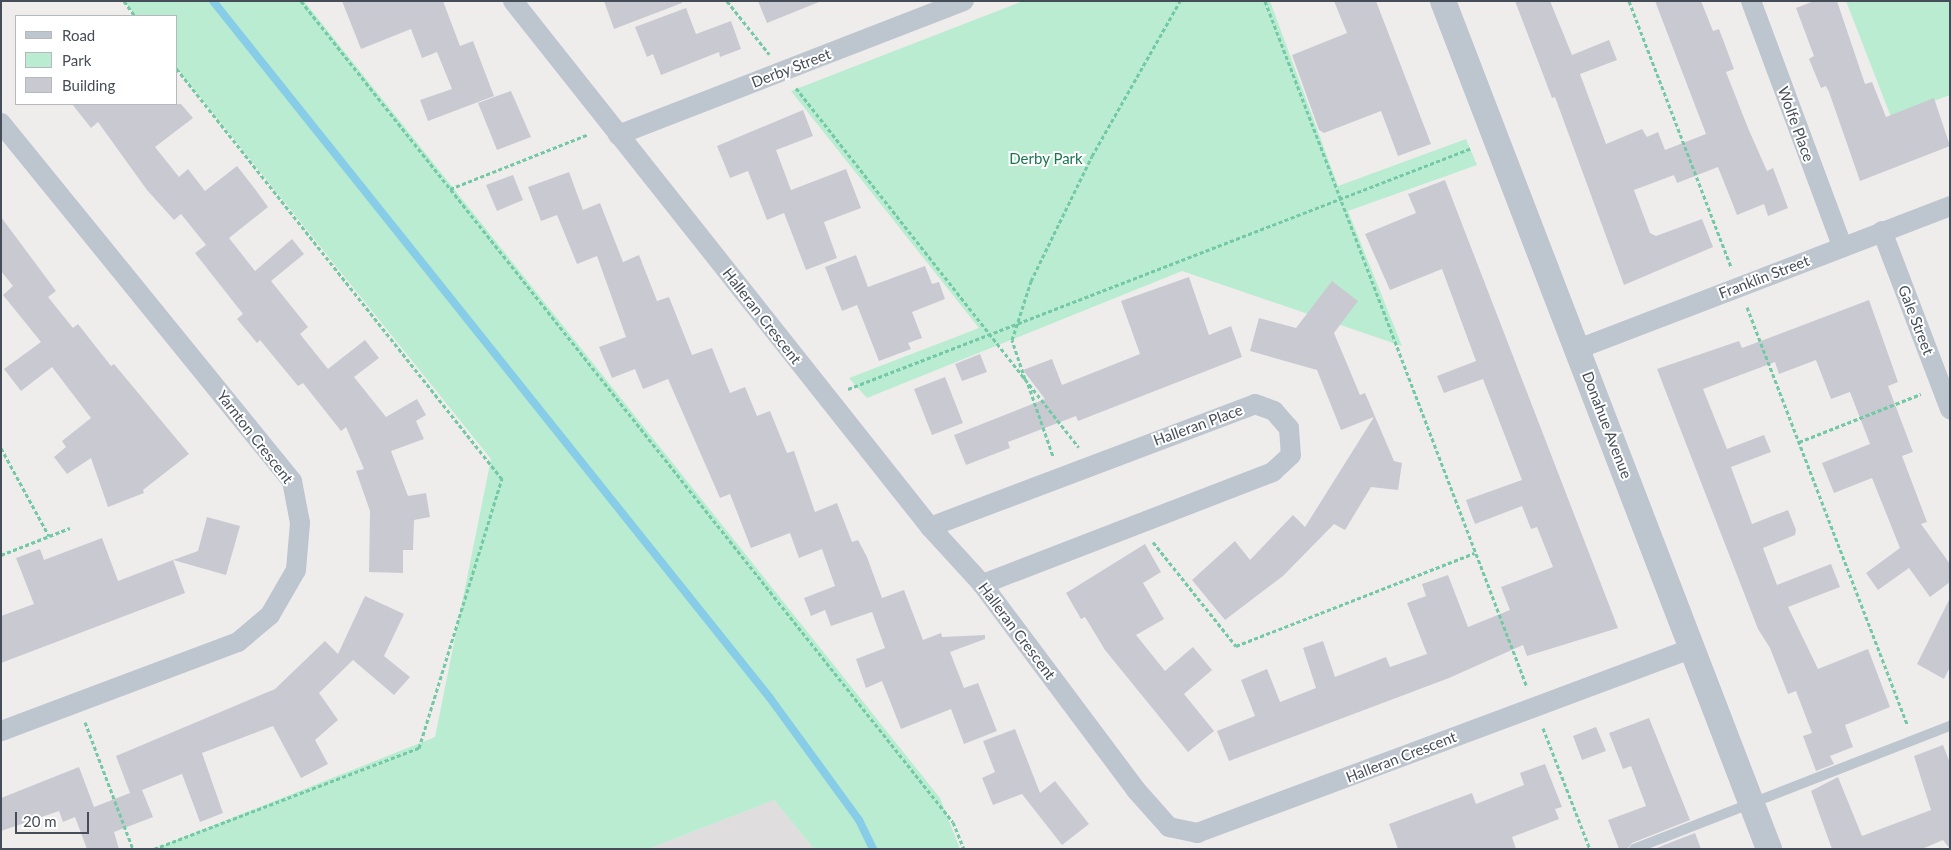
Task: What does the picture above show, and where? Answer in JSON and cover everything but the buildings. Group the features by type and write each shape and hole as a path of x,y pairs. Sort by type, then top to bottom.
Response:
{"street":[{"name":"Halleran Crescent","path":"512,1 930,527 982,584 1136,790 1169,827 1197,834 1693,648"},
{"name":"Derby Street","path":"614,130 783,72 964,1"},
{"name":"Donahue Avenue","path":"1443,1 1769,849"},
{"name":"Wolfe Place","path":"1751,1 1842,246"},
{"name":"Yarnton Crescent","path":"1,123 292,481 300,522 296,570 270,616 238,642 1,730"},
{"name":"Franklin Street","path":"1578,349 1950,206"},
{"name":"Gale Street","path":"1882,232 1950,409"},
{"name":"Halleran Place","path":"930,527 1060,476 1255,404 1274,411 1289,428 1291,454 1273,472 982,584"}],"lane":[{"path":"1634,849 1950,726"}],"path":[{"path":"124,1 135,15"},
{"path":"301,1 953,822 964,849"},
{"path":"727,1 1092,464"},
{"path":"1060,476 1012,340 1031,281 1092,156 1180,1"},
{"path":"1265,1 1590,849"},
{"path":"1629,1 1913,741"},
{"path":"154,849 419,748 502,479 178,71"},
{"path":"450,189 614,130"},
{"path":"827,397 1496,138"},
{"path":"1799,442 1941,386"},
{"path":"1,448 49,536"},
{"path":"1138,524 1236,646 1475,552"},
{"path":"1,555 70,528"},
{"path":"78,703 133,849"}],"shaded area":[{"path":"774,800 814,849 648,849"}],"green space":[{"path":"124,1 304,1 940,798 960,849 814,849 774,800 648,849 154,849 435,737 491,459 178,69 178,15 135,15"},
{"name":"Derby Park","path":"1023,1 1270,1 1338,186 1466,139 1477,165 1348,211 1402,346 1182,271 867,398 849,378 979,328 791,91"},
{"path":"1846,1 1950,1 1950,95 1891,117"}],"waterway":[{"path":"213,1 770,698 859,820 873,849"}]}
